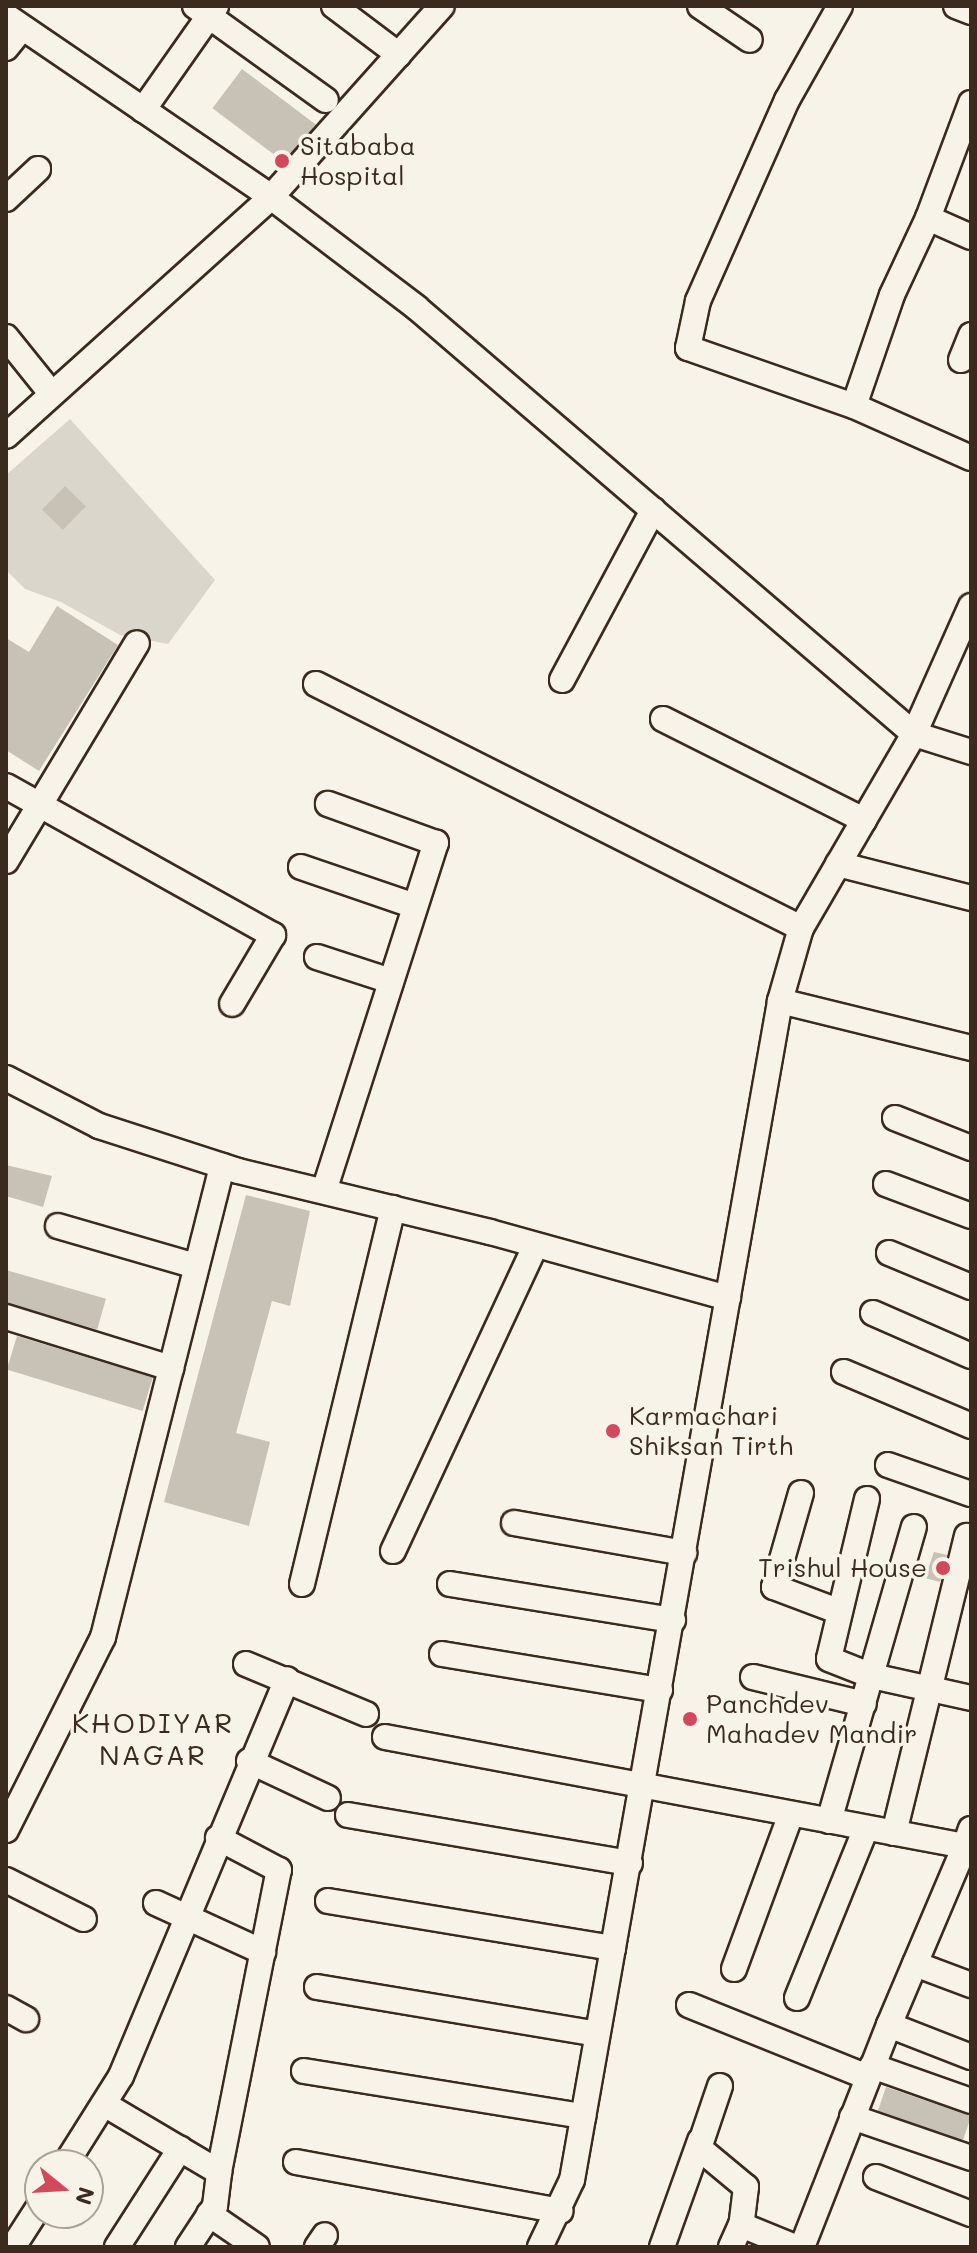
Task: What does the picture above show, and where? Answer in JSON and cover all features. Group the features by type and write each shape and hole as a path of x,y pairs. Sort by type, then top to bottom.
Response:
{"street":[{"path":"334,6 399,55"},
{"path":"6,436 271,197 442,6"},
{"path":"700,6 750,40"},
{"path":"840,6 787,100 698,301 688,348 854,406 971,458"},
{"path":"956,6 971,12"},
{"path":"143,110 207,9 326,100"},
{"path":"6,48 14,22 271,197 417,308 914,734 971,752"},
{"path":"854,406 892,295 928,218 971,103"},
{"path":"6,199 38,169"},
{"path":"928,218 971,237"},
{"path":"961,360 971,335"},
{"path":"6,337 51,393"},
{"path":"562,680 653,510"},
{"path":"540,2247 560,2211 572,2180 780,1001 801,928 914,734 971,606"},
{"path":"6,861 137,643"},
{"path":"316,684 801,928"},
{"path":"663,719 864,820"},
{"path":"6,786 273,935 232,1004"},
{"path":"324,1191 436,843 328,804"},
{"path":"838,864 971,898"},
{"path":"301,867 415,906"},
{"path":"317,957 391,981"},
{"path":"780,1001 971,1048"},
{"path":"6,1078 99,1126 222,1166 393,1208 728,1298"},
{"path":"895,1118 971,1148"},
{"path":"6,1830 103,1637 222,1166"},
{"path":"886,1184 971,1216"},
{"path":"302,1584 393,1208"},
{"path":"58,1226 196,1266"},
{"path":"393,1551 535,1246"},
{"path":"889,1253 971,1287"},
{"path":"873,1313 971,1356"},
{"path":"6,1317 171,1368"},
{"path":"844,1372 971,1426"},
{"path":"888,1465 971,1494"},
{"path":"801,1493 774,1587 838,1611"},
{"path":"867,1499 829,1659 872,1676 971,1698"},
{"path":"514,1523 684,1553"},
{"path":"829,1821 914,1527"},
{"path":"894,1833 967,1536"},
{"path":"450,1584 673,1620"},
{"path":"442,1654 660,1690"},
{"path":"246,1664 366,1714"},
{"path":"753,1677 864,1704"},
{"path":"75,2149 121,2076 249,1761 287,1679"},
{"path":"385,1737 894,1833 969,1841 889,2025 802,2247"},
{"path":"249,1761 328,1798"},
{"path":"734,1969 791,1814"},
{"path":"348,1815 630,1863"},
{"path":"797,1998 866,1828"},
{"path":"188,2247 209,2214 279,1870 218,1838"},
{"path":"6,1880 84,1919"},
{"path":"328,1901 613,1948"},
{"path":"156,1903 263,1952"},
{"path":"915,1964 971,1985"},
{"path":"317,1987 597,2034"},
{"path":"689,2005 870,2072 971,2101"},
{"path":"889,2025 971,2057"},
{"path":"304,2071 583,2116"},
{"path":"662,2247 720,2086"},
{"path":"104,2104 219,2172"},
{"path":"852,2117 971,2158"},
{"path":"700,2141 702,2153 746,2187 736,2236 795,2247"},
{"path":"117,2247 180,2149"},
{"path":"296,2162 560,2211"},
{"path":"876,2177 971,2214"},
{"path":"209,2214 257,2247"},
{"path":"13,2247 25,2229"}],"shaded area":[{"path":"70,419 215,580 168,644 120,635 61,602 25,589 6,570 6,475"}],"building":[{"path":"242,69 315,124 286,164 213,108"},
{"path":"65,486 86,506 63,530 42,510"},
{"path":"57,606 118,645 39,771 6,750 6,638 29,652"},
{"path":"6,1165 52,1176 43,1207 6,1196"},
{"path":"246,1195 310,1211 290,1306 272,1301 236,1433 270,1442 249,1526 164,1502"},
{"path":"6,1270 106,1299 97,1329 6,1303"},
{"path":"17,1336 153,1378 143,1411 7,1369"},
{"path":"934,1552 947,1555 940,1582 925,1578"},
{"path":"886,2087 971,2116 963,2140 878,2111"}],"place":[{"name":"Sitababa Hospital","path":"282,161"},
{"name":"Karmachari Shiksan Tirth","path":"613,1431"},
{"name":"Trishul House","path":"943,1568"},
{"name":"Panchdev Mahadev Mandir","path":"690,1719"}],"district":[{"name":"KHODIYAR NAGAR","path":"153,1738"}]}
